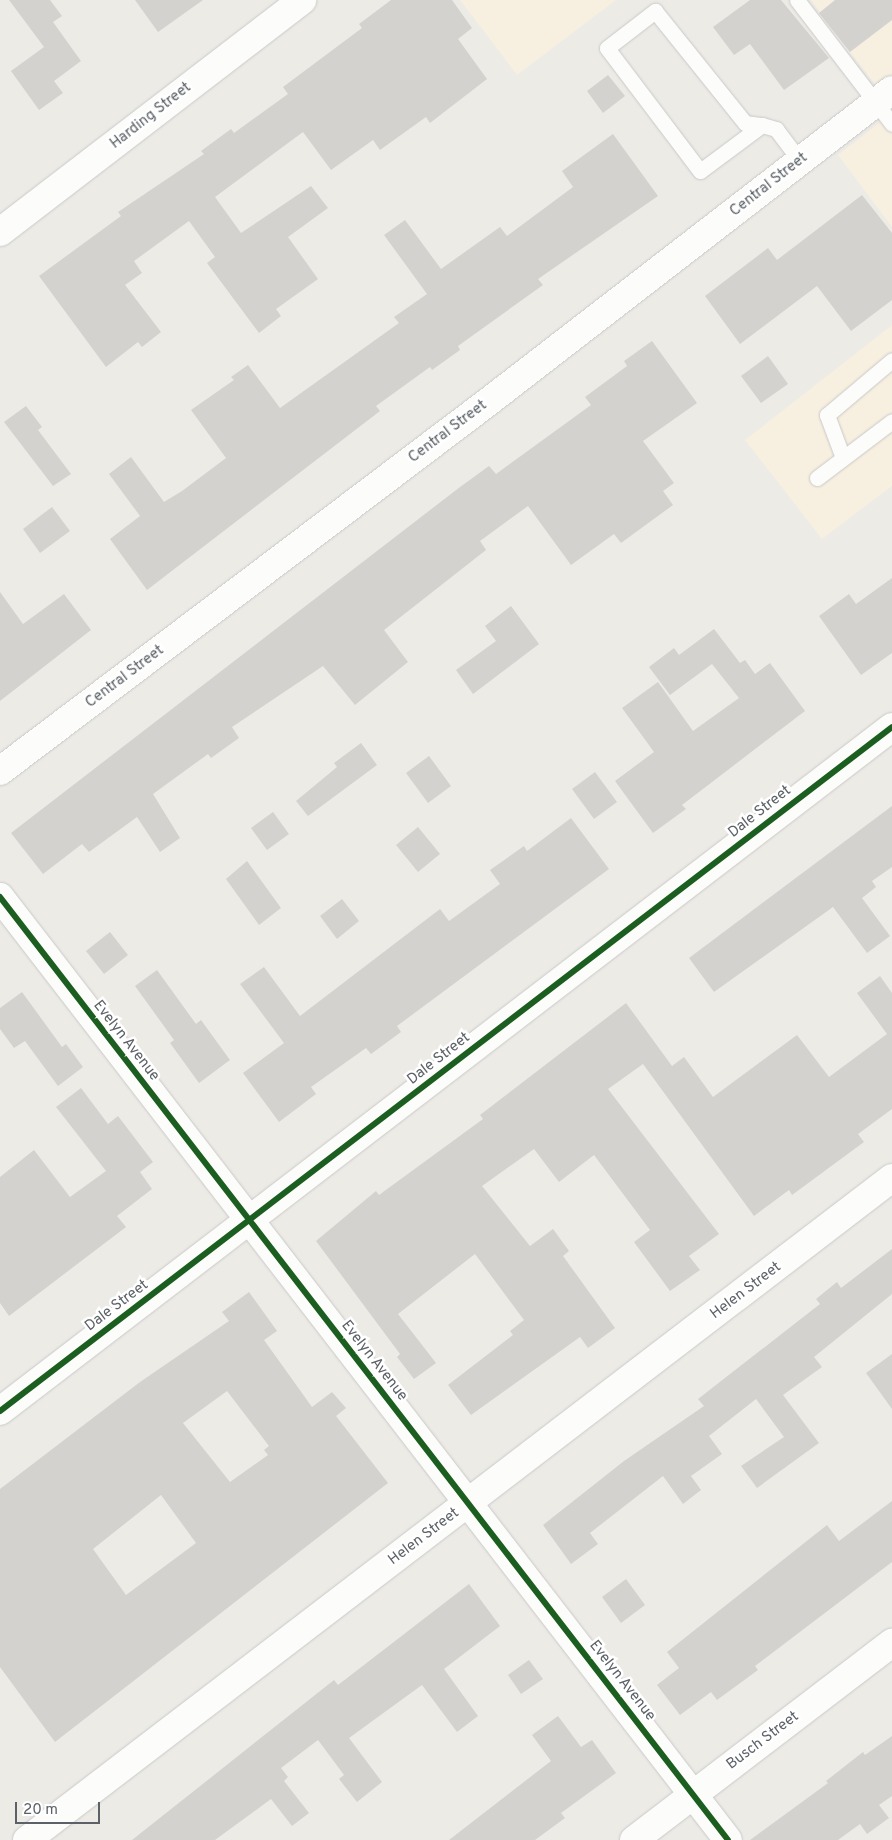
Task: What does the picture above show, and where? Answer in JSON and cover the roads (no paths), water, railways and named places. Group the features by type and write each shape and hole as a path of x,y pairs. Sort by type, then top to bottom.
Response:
{"street":[{"name":"Harding Street","path":"0,232 302,0"},
{"name":"Central Street","path":"0,771 884,96"},
{"name":"Dale Street","path":"0,1411 892,727"},
{"name":"Evelyn Avenue","path":"0,897 728,1840"},
{"name":"Helen Street","path":"27,1840 892,1178"},
{"name":"Busch Street","path":"634,1840 892,1643"}],"lane":[{"path":"797,0 884,96 892,124"},
{"path":"769,127 700,171 607,48 655,11 745,123 769,127 800,161"},
{"path":"843,458 827,415 892,360"},
{"path":"817,478 892,421"}]}
